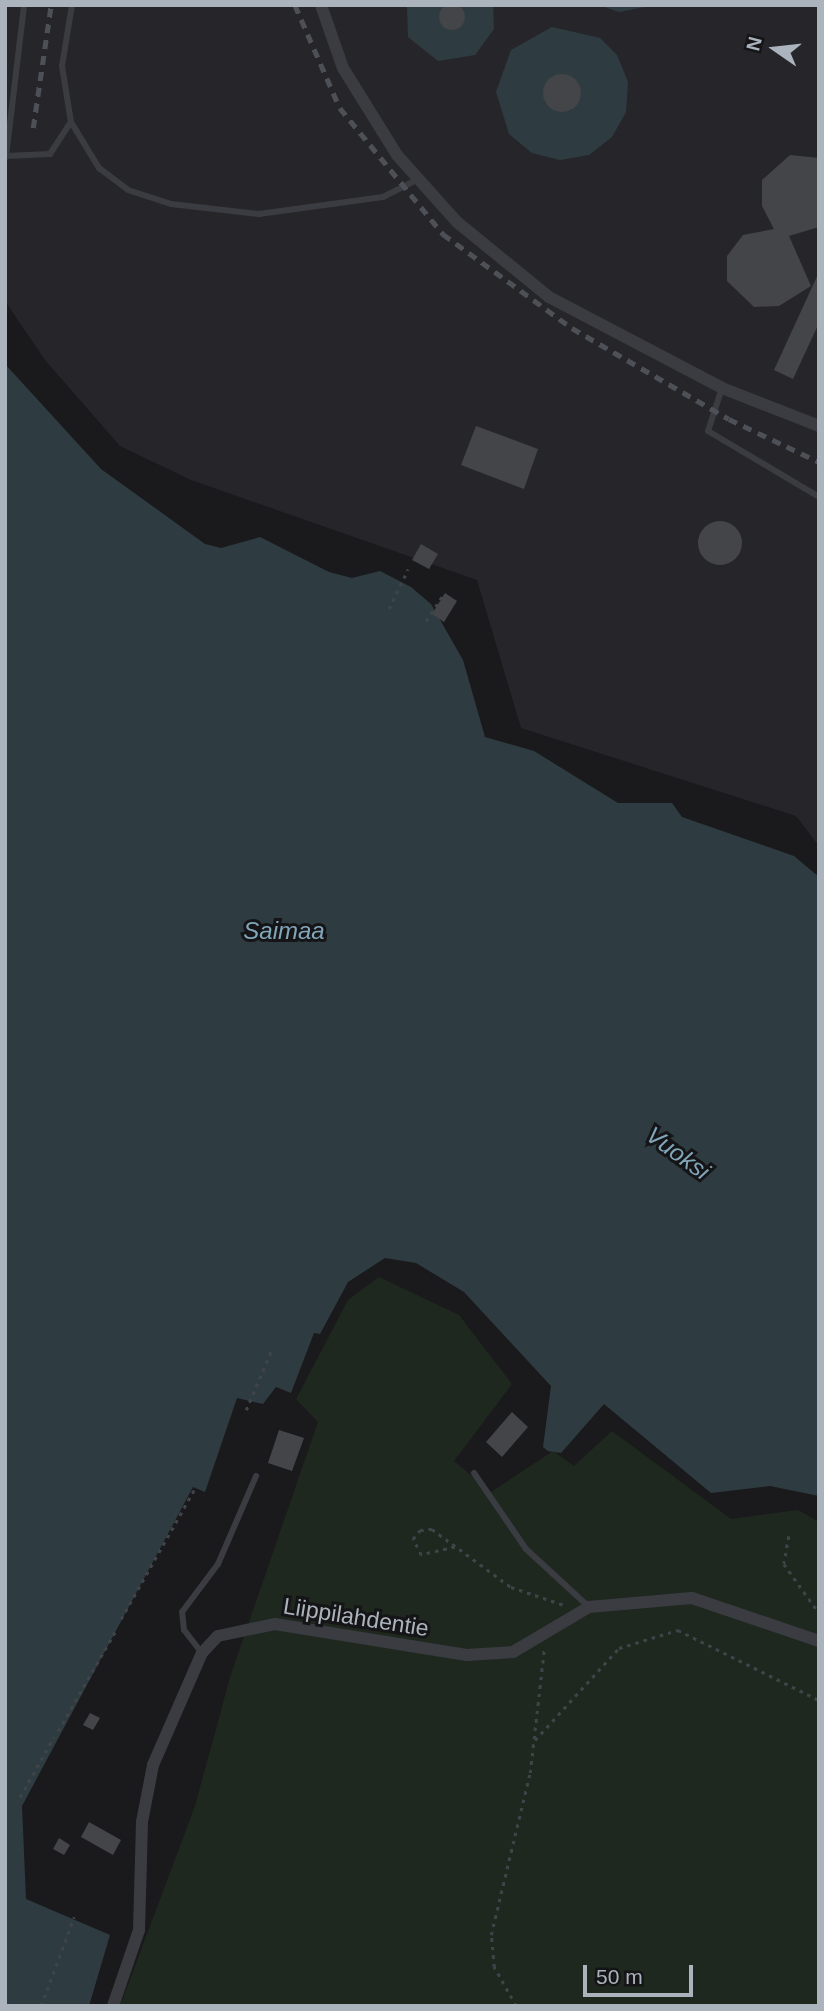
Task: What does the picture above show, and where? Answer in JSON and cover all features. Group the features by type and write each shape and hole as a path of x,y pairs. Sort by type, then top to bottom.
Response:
{"street":[{"path":"321,5 343,68 416,180 549,297 722,388 819,426"},
{"path":"589,1607 692,1598 819,1642"},
{"name":"Liippilahdentie","path":"202,1653 218,1636 275,1624 467,1655 513,1652 547,1637 589,1607"},
{"path":"113,2006 139,1930 142,1822 153,1765 202,1653"}],"lane":[{"path":"24,5 6,157 50,153 71,122"},
{"path":"72,5 62,65 71,122 99,167 128,190 192,208 304,210 383,197 416,180"},
{"path":"722,388 708,431 819,497"},
{"path":"474,1473 526,1549 589,1607"},
{"path":"202,1653 184,1630 182,1612 218,1564 256,1476"}],"path":[{"path":"389,608 408,569"},
{"path":"426,621 444,593"},
{"path":"246,1410 272,1349"},
{"path":"121,1619 194,1490"},
{"path":"456,1547 421,1555 413,1539 420,1530 432,1529 537,1600 589,1607"},
{"path":"789,1536 784,1564 819,1613"},
{"path":"58,1731 116,1630"},
{"path":"535,1740 619,1648 678,1630 819,1700"},
{"path":"516,2006 494,1967 491,1935 535,1740 547,1637"},
{"path":"20,1797 54,1737"},
{"path":"41,2006 74,1917"}],"shaded area":[{"path":"5,5 819,5 819,846 796,816 521,728 477,580 191,480 120,446 45,360 5,301"},
{"path":"379,1277 459,1315 512,1384 454,1461 491,1492 553,1451 574,1466 612,1431 731,1519 798,1510 819,1522 819,2006 120,2006 195,1806 231,1674 318,1422 296,1399 348,1300"}],"water":[{"path":"407,5 448,5 439,20 451,30 464,19 456,5 493,5 494,29 475,55 438,61 408,37"},
{"path":"599,5 655,5 619,12"},
{"path":"552,27 600,38 617,55 628,82 626,112 612,137 589,155 560,160 532,153 509,134 496,92 511,50","holes":["555,76 578,84 580,98 571,110 556,111 545,102 544,87"]},
{"name":"Saimaa","path":"5,364 101,469 205,544 221,548 260,537 329,572 352,578 380,571 411,587 431,604 463,660 485,737 534,751 618,803 672,803 682,817 794,856 819,877 819,1496 770,1486 711,1493 604,1404 561,1453 548,1451 543,1447 551,1386 464,1292 416,1263 385,1258 348,1282 320,1334 314,1333 291,1393 276,1387 263,1404 237,1398 205,1492 193,1487 22,1806 26,1899 110,1935 89,2006 5,2006"}],"building":[{"path":"452,4 461,8 465,17 461,26 452,30 443,26 439,17 443,8"},
{"path":"562,74 575,80 581,93 575,106 562,112 549,106 543,93 549,80"},
{"path":"790,155 819,158 819,227 789,236 811,286 779,306 754,307 727,281 727,256 743,235 774,229 762,206 762,180"},
{"path":"819,272 819,323 793,379 774,370"},
{"path":"476,426 538,449 524,489 461,465"},
{"path":"720,521 736,527 742,543 736,559 720,565 704,559 698,543 704,527"},
{"path":"421,544 438,554 429,569 412,560"},
{"path":"445,593 457,601 444,622 432,614"},
{"path":"512,1412 528,1427 502,1457 486,1442"},
{"path":"279,1430 304,1438 292,1471 268,1463"},
{"path":"90,1713 100,1718 93,1730 83,1725"},
{"path":"89,1822 121,1840 113,1855 81,1837"},
{"path":"59,1838 70,1845 64,1855 53,1849"}],"railway":[{"path":"33,128 51,5"},
{"path":"295,5 340,108 443,234 572,328 729,419 819,462"}],"water label":[{"name":"Vuoksi","path":"678,1153"}]}
